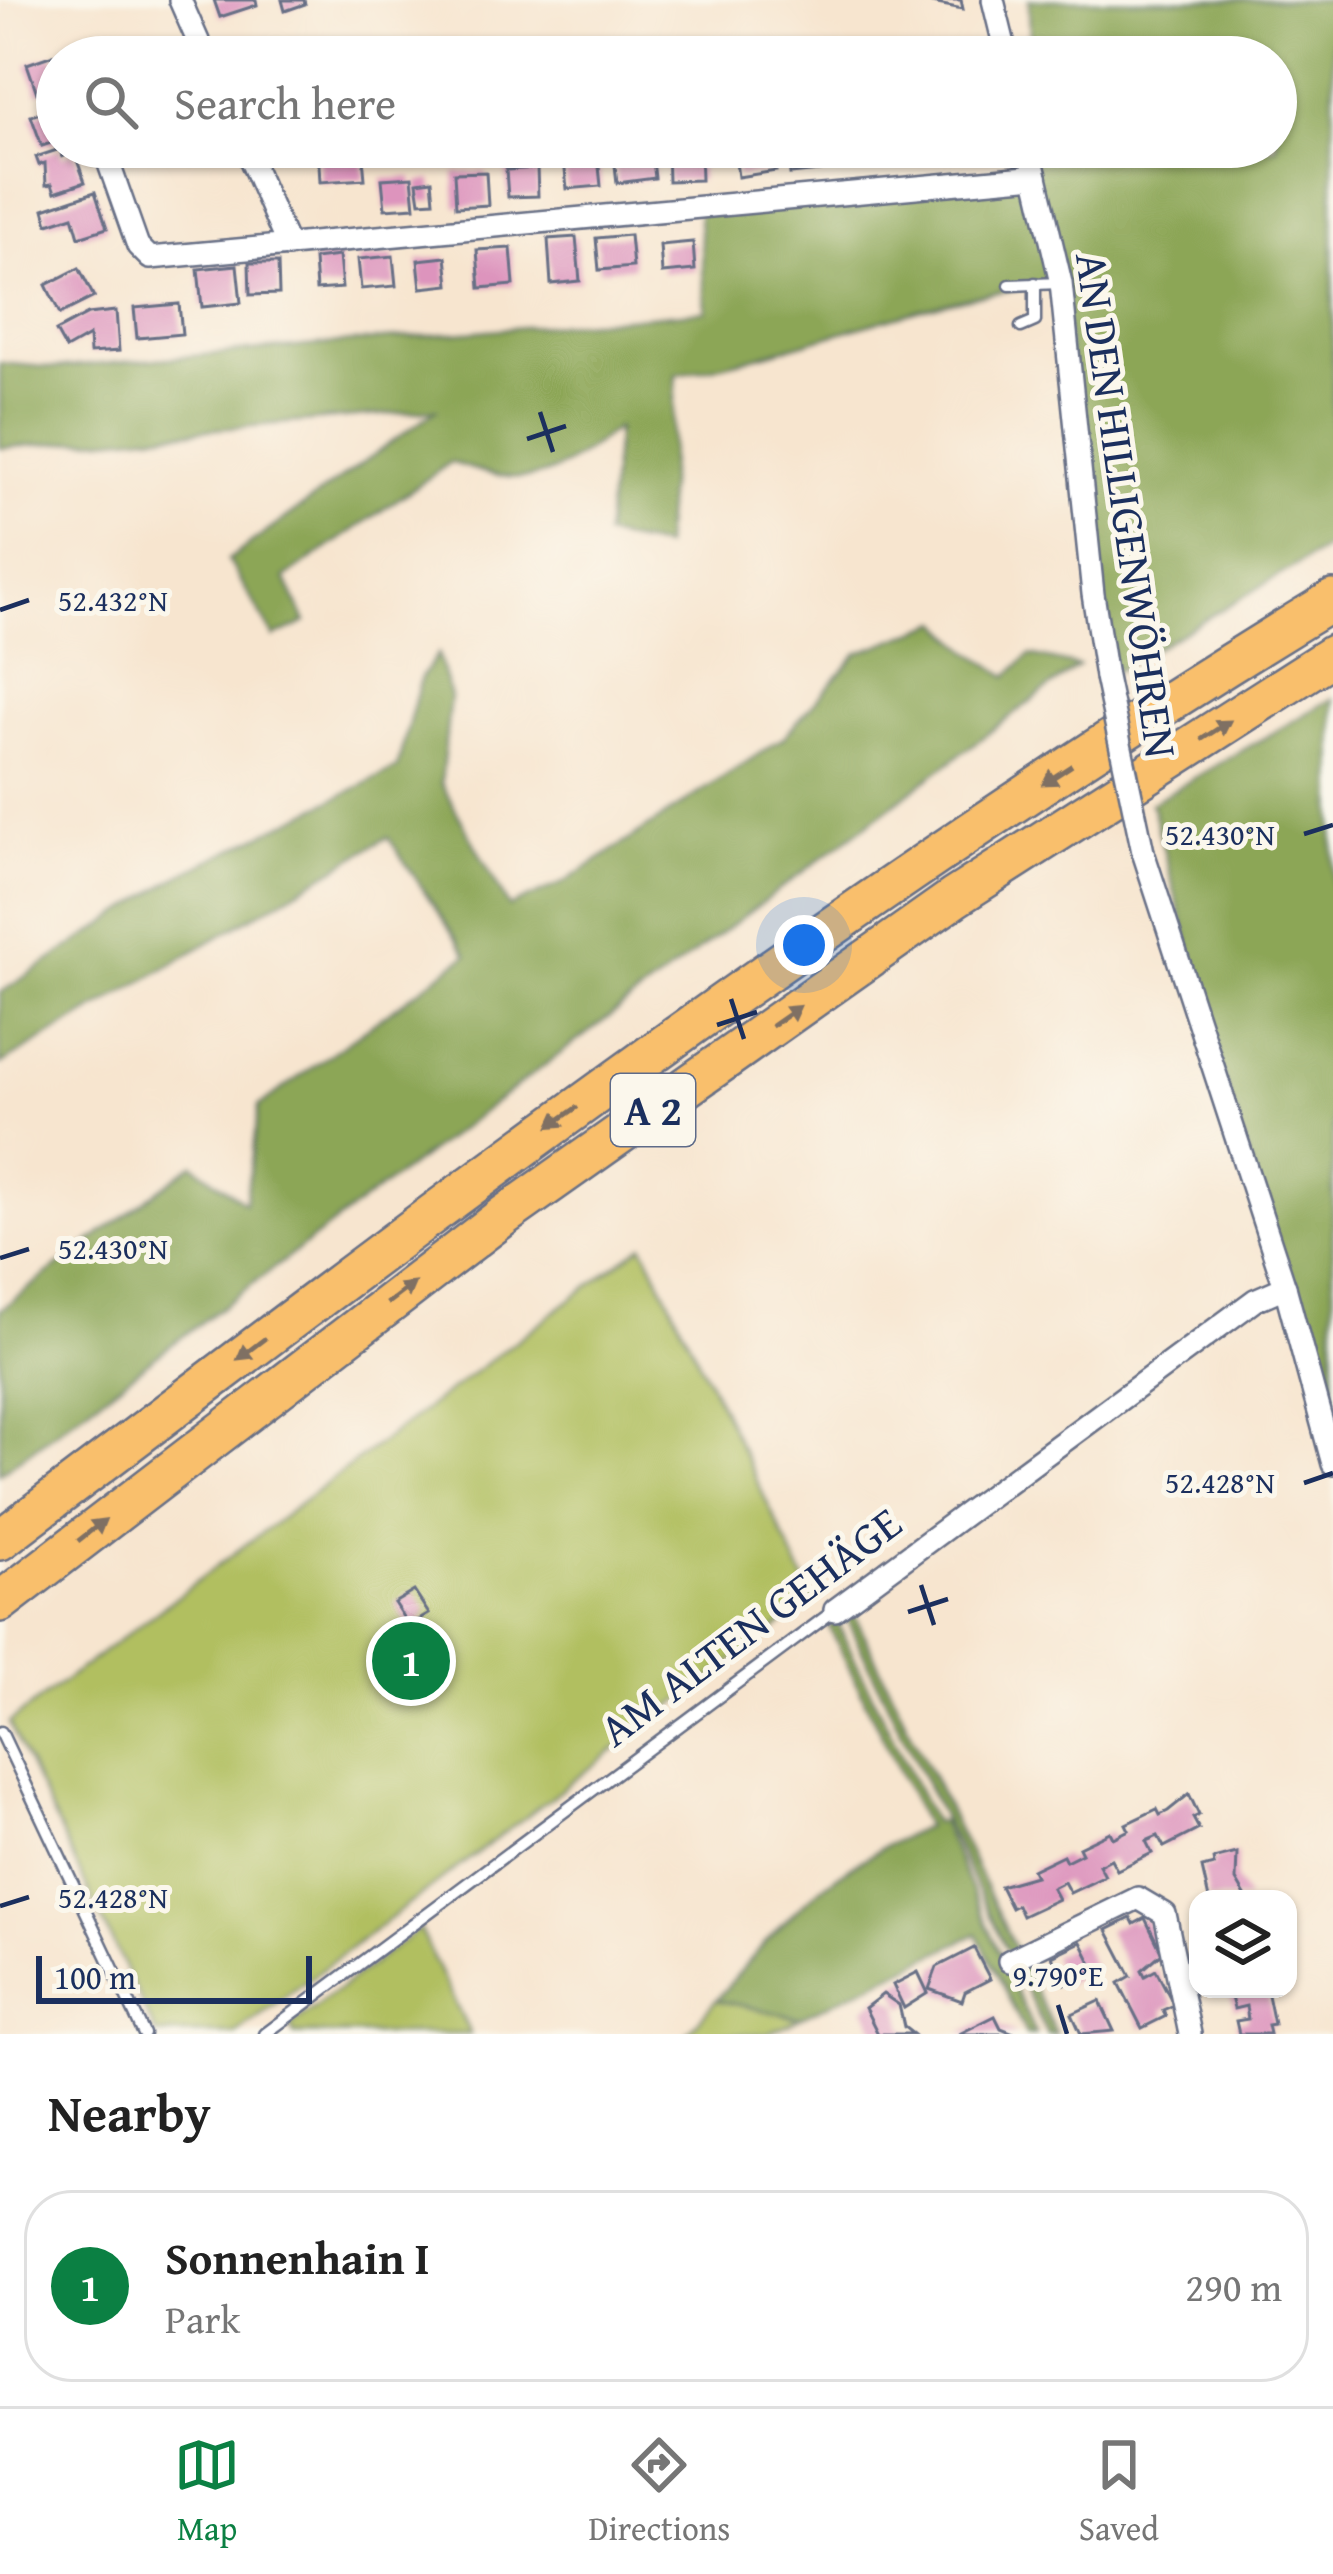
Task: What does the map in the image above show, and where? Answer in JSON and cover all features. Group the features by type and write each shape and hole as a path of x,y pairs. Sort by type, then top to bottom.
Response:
{"highway":[{"name":"A 2","path":"0,1540 476,1178 646,1058 929,859 1333,600"},
{"name":"A 2","path":"0,1602 505,1215 954,898 1333,655"}],"street":[{"path":"180,0 196,36"},
{"path":"993,0 1002,36"},
{"path":"111,168 138,246 150,258 1036,176"},
{"path":"253,168 288,246"},
{"name":"AN DEN HILLIGENWÖHREN","path":"1034,168 1061,283 1106,676 1143,852 1285,1287 1333,1464"},
{"name":"AM ALTEN GEHÄGE","path":"835,1610 1255,1300 1285,1287"},
{"path":"1009,1961 1138,1898 1165,1914 1184,2031"}],"lane":[{"path":"1021,327 1035,321 1035,283"},
{"path":"1010,286 1061,283"},
{"name":"AM ALTEN GEHÄGE","path":"266,2034 835,1610"},
{"path":"1,1732 146,2027"}],"green space":[{"path":"1029,0 1333,0 1333,544 1106,677 1061,284 964,299 677,374 663,547 605,536 617,428 574,459 540,475 502,476 451,462 285,578 306,622 274,637 228,560 436,410 0,448 0,363 56,368 706,311 698,208 1035,176 1035,168 1297,168 1297,36 1030,36"},
{"path":"940,622 968,650 1007,676 1030,655 1078,666 0,1473 0,1310 193,1164 245,1203 259,1106 467,955 388,837 0,1065 0,993 180,875 397,768 421,677 438,654 450,697 441,783 509,907 565,882 783,738 858,653"},
{"path":"1333,698 1333,1425 1227,1089 1151,803"},
{"path":"643,1245 814,1600 236,2034 156,2034 9,1723"},
{"path":"854,1614 1056,2034 1047,2034 846,1617"},
{"path":"837,1622 934,1823 941,1821 1035,2034 1026,2034 977,1934 800,2018 716,2000 764,1944 833,1879 926,1827 829,1626"},
{"path":"419,1929 470,2034 294,2034 290,2026"},
{"path":"716,2000 800,2018 768,2034 687,2034"}],"building":[{"path":"214,0 256,0 257,5 220,17"},
{"path":"282,0 304,0 305,4 285,11"},
{"path":"961,0 963,9 927,2"},
{"path":"36,61 36,90 27,64"},
{"path":"45,168 80,168 85,182 55,192 52,184 46,185"},
{"path":"319,168 364,168 365,179 320,182"},
{"path":"537,168 538,196 508,197 506,170"},
{"path":"565,168 599,168 601,186 567,189"},
{"path":"615,168 654,168 655,178 617,183"},
{"path":"668,168 701,168 701,180 668,181"},
{"path":"737,168 776,168 776,171 738,177"},
{"path":"789,168 820,168 820,171 790,174"},
{"path":"486,172 488,205 456,207 454,173"},
{"path":"412,177 415,207 385,209 382,179"},
{"path":"432,180 434,201 420,202 417,182"},
{"path":"95,192 107,228 79,237 73,216 48,224 44,209"},
{"path":"630,235 633,267 599,270 596,238"},
{"path":"576,237 580,281 551,284 548,239"},
{"path":"693,242 695,270 662,273 660,245"},
{"path":"511,248 514,285 480,288 477,250"},
{"path":"339,256 342,288 316,290 314,259"},
{"path":"393,256 396,286 361,289 358,259"},
{"path":"446,257 449,285 421,288 418,260"},
{"path":"249,263 278,263 279,294 250,295"},
{"path":"237,265 241,303 202,307 198,269"},
{"path":"79,268 94,297 60,314 46,285"},
{"path":"179,304 182,334 137,338 134,308"},
{"path":"116,311 119,351 90,353 89,336 66,349 56,331 88,314"},
{"path":"414,1591 429,1614 419,1620 424,1627 414,1634 394,1603"},
{"path":"1189,1794 1199,1815 1193,1818 1199,1829 1164,1847 1158,1836 1146,1841 1152,1853 1117,1870 1111,1859 1099,1865 1105,1876 1070,1893 1064,1882 1052,1888 1058,1899 1022,1916 1017,1905 1011,1908 1000,1886 1035,1876 1032,1870 1063,1855 1066,1861 1082,1853 1079,1847 1110,1832 1113,1838 1129,1830 1126,1824 1157,1809 1160,1815"},
{"path":"1237,1853 1236,1880 1242,1890 1207,1890 1202,1868 1214,1865 1213,1859"},
{"path":"1131,1918 1134,1924 1145,1918 1162,1953 1142,1970 1145,1976 1156,1970 1174,2005 1163,2010 1166,2016 1142,2028 1119,1983 1131,1976 1107,1930"},
{"path":"1081,1942 1095,1970 1065,1984 1052,1956"},
{"path":"974,1948 990,1979 965,1992 962,2001 929,1989 937,1967"},
{"path":"918,1972 928,1993 904,2008 893,1985"},
{"path":"883,1994 899,2005 904,2027 913,2034 878,2034 865,2008"},
{"path":"1231,1998 1269,1998 1274,2024 1268,2025 1270,2034 1239,2034 1236,2021 1248,2019 1246,2006 1234,2009"},
{"path":"1100,2001 1114,2031 1081,2034 1072,2014"},
{"path":"995,2016 1001,2028 1016,2034 959,2034"}],"place":[{"name":"Sonnenhain I","path":"411,1661"}]}
